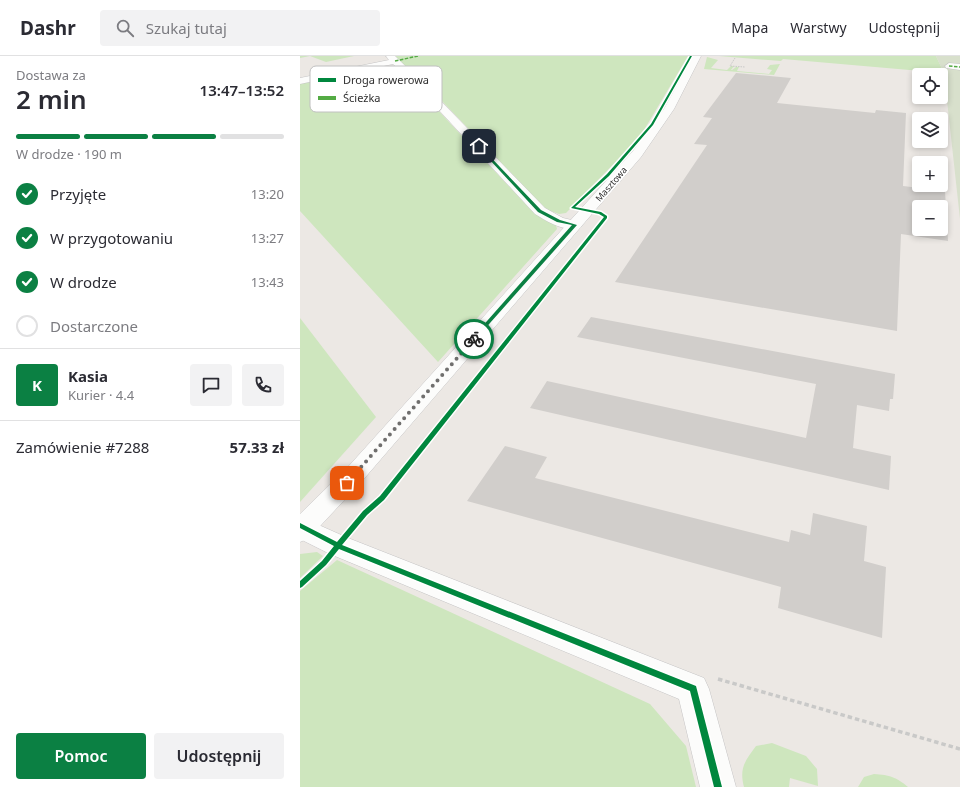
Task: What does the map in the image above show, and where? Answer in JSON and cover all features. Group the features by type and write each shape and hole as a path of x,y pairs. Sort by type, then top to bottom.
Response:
{"street":[{"name":"Masztowa","path":"302,530 355,474 637,154 659,126 697,56"},
{"path":"361,66 393,58 401,66"},
{"path":"949,66 960,67"},
{"path":"300,81 310,79"},
{"path":"442,109 540,211 559,222 575,225"},
{"path":"302,530 693,689 718,787"}],"path":[{"path":"736,58 730,66 745,67"},
{"path":"714,678 960,749"}],"green space":[{"path":"310,56 354,56 326,62"},
{"path":"394,56 688,56 644,130 630,147 566,213 559,214 545,209 442,101 442,66 405,66"},
{"path":"719,56 936,56 942,68 912,68 912,70 783,59 781,61"},
{"path":"936,56 960,56 960,219 947,104 948,68 942,68"},
{"path":"707,57 718,60 711,68 727,70 731,66 734,66 731,70 739,67 737,71 769,74 772,70 767,69 770,65 780,64 774,75 704,69"},
{"path":"310,82 310,112 440,112 531,210 556,225 557,229 438,362 300,211 300,83"},
{"path":"300,318 376,417 300,502"},
{"path":"317,552 323,556 300,578 300,554"},
{"path":"337,560 650,704 686,746 696,787 300,787 300,591"},
{"path":"772,743 806,756 817,769 818,786 790,778 789,787 744,787 742,775 744,765 749,756 756,746"},
{"path":"874,774 892,777 908,787 858,787 864,777"}],"building":[{"path":"736,73 791,78 777,103 875,113 876,110 906,113 903,186 912,187 912,192 945,192 946,200 912,200 912,236 901,234 897,331 615,282 707,145 694,144 712,118 703,117"},
{"path":"914,236 948,236 948,241"},
{"path":"591,317 895,374 893,399 890,399 889,411 857,405 853,448 891,456 889,490 530,408 547,381 806,438 816,384 577,337"},
{"path":"505,446 547,457 535,478 789,542 791,530 810,535 813,513 867,526 864,561 886,567 882,638 778,608 781,587 467,501"}],"marked path":[{"path":"395,61 418,56"},
{"path":"949,66 960,67"}],"cycle path":[{"path":"573,208 608,175 652,124 691,56"},
{"path":"300,585 324,563 365,513 382,498 606,217 600,213 573,208"},
{"path":"300,525 339,546 693,689 718,787"}],"way so far":[{"path":"347,483 474,339"}],"route":[{"path":"474,339 575,225 559,222 540,211 479,146"}]}
